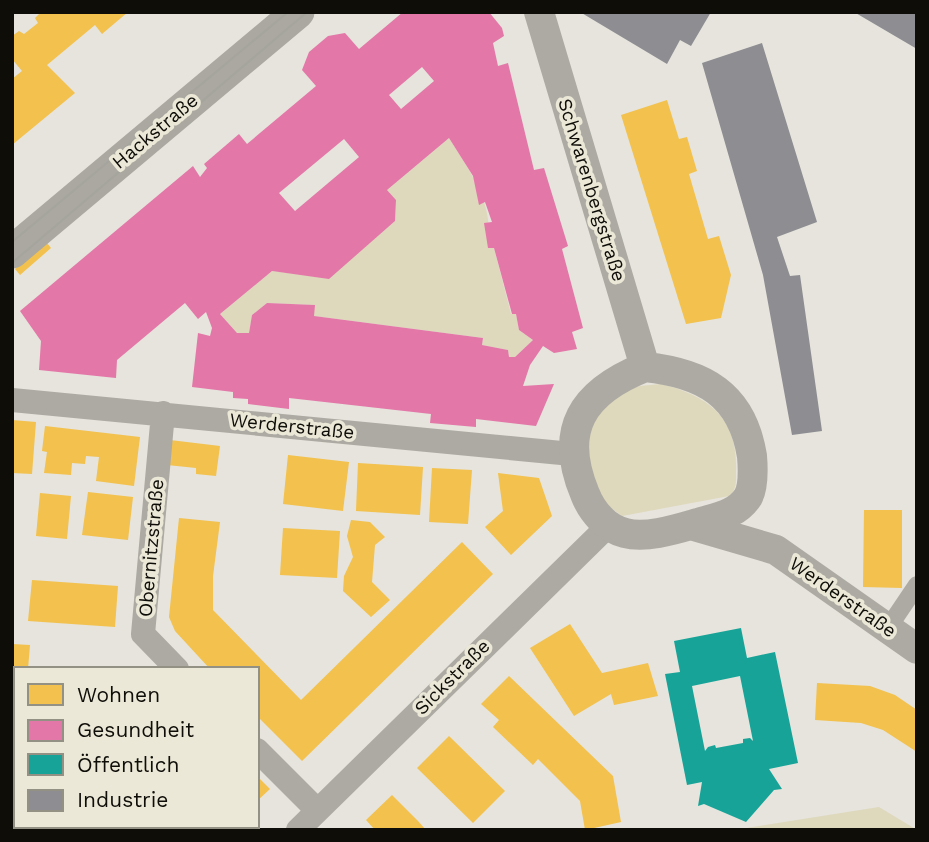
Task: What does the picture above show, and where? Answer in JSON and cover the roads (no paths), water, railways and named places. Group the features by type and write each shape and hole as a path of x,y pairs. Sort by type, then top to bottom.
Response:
{"main road":[{"name":"Hackstraße","path":"12,252 298,12"}],"street":[{"name":"Schwarenbergstraße","path":"539,12 645,368"},
{"path":"749,496 734,512 691,525 644,535 627,534 607,527 588,503 572,454 574,435 582,415 615,379 645,368 690,376 709,384 728,400 743,419 749,436 752,461 749,496 768,547"},
{"name":"Werderstraße","path":"12,400 163,412 572,454"},
{"name":"Obernitzstraße","path":"163,412 143,634 175,667"},
{"name":"Werderstraße","path":"691,525 768,547 917,649"},
{"name":"Sickstraße","path":"298,830 607,527"},
{"path":"888,628 917,585"},
{"path":"259,752 317,810"}],"tram line":[{"path":"12,242 288,12"},
{"path":"12,263 307,12"}]}
